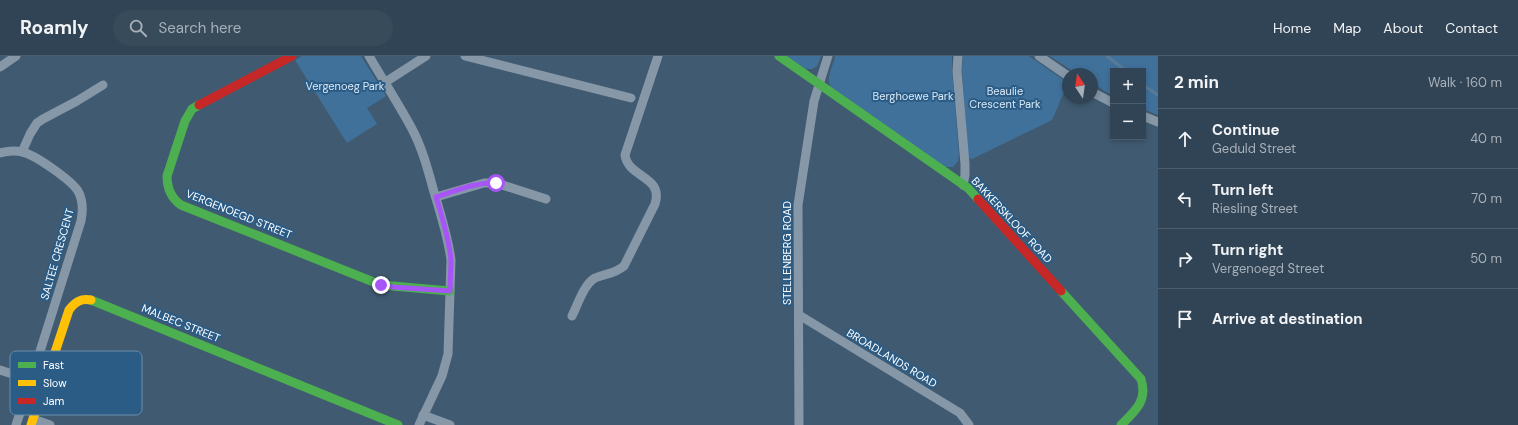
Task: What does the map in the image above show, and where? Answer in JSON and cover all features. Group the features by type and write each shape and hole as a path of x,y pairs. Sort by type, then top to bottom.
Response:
{"street":[{"path":"0,67 16,56"},
{"name":"VERGENOEGD STREET","path":"292,56 192,109 185,121 167,176 167,186 170,194 181,205 381,285 450,291"},
{"path":"369,56 411,127 418,142 436,197 446,233 451,260 448,354 446,364 435,392 419,425"},
{"path":"384,83 426,56"},
{"path":"465,56 632,98"},
{"path":"572,316 591,281 618,271 624,266 655,204 657,197 654,187 650,182 628,166 625,155 658,56"},
{"name":"BAKKERSKLOOF ROAD","path":"779,56 968,188 1141,379 1144,386 1144,394 1140,404 1121,425"},
{"name":"STELLENBERG ROAD","path":"799,425 798,205 814,100 828,56"},
{"path":"958,56 957,71 965,164 963,185"},
{"path":"1040,56 1062,72"},
{"path":"22,152 37,123 103,85"},
{"path":"1098,95 1110,102"},
{"path":"1146,117 1158,122"},
{"name":"SALTEE CRESCENT","path":"0,153 9,151 22,152 34,156 70,182 78,191 83,209 81,221 40,351"},
{"path":"436,197 484,183 500,185 546,199"},
{"name":"MALBEC STREET","path":"55,351 69,310 75,302 84,299 101,304 398,425"},
{"name":"BROADLANDS ROAD","path":"799,315 960,413 969,425"},
{"path":"0,370 10,373"},
{"name":"SALTEE CRESCENT","path":"16,425 19,415"},
{"path":"423,415 450,425"},
{"path":"32,422 50,425"}],"green space":[{"name":"Vergenoeg Park","path":"302,56 361,56 386,96 367,108 377,124 347,143 295,60"},
{"path":"786,56 821,56 817,66 812,69 806,69"},
{"name":"Berghoewe Park","path":"835,56 952,56 959,154 958,161 953,167 943,167 831,87 829,83 829,75"},
{"name":"Beaulie Crescent Park","path":"963,56 1029,56 1062,79 1062,97 1052,120 972,159 968,156 962,70"},
{"path":"1050,56 1158,56 1158,115 1146,110 1146,68 1110,68 1110,94 1098,87 1098,68 1068,68"}],"waterway":[{"path":"1107,56 1122,68"},
{"path":"1146,87 1158,95"}],"traffic: fast":[{"path":"779,56 968,188 978,199"},
{"path":"199,105 192,109 185,121 167,176 170,193 181,205 381,285 450,291"},
{"path":"1061,291 1141,379 1143,394 1139,405 1121,425"},
{"path":"91,300 398,425"}],"traffic: slow":[{"path":"55,351 69,310 78,301 91,300"},
{"path":"31,425 34,415"}],"traffic: jam":[{"path":"199,105 292,56"},
{"path":"978,199 1061,291"}],"route":[{"path":"381,285 450,291 451,260 446,233 436,197 474,185 496,183"}]}
